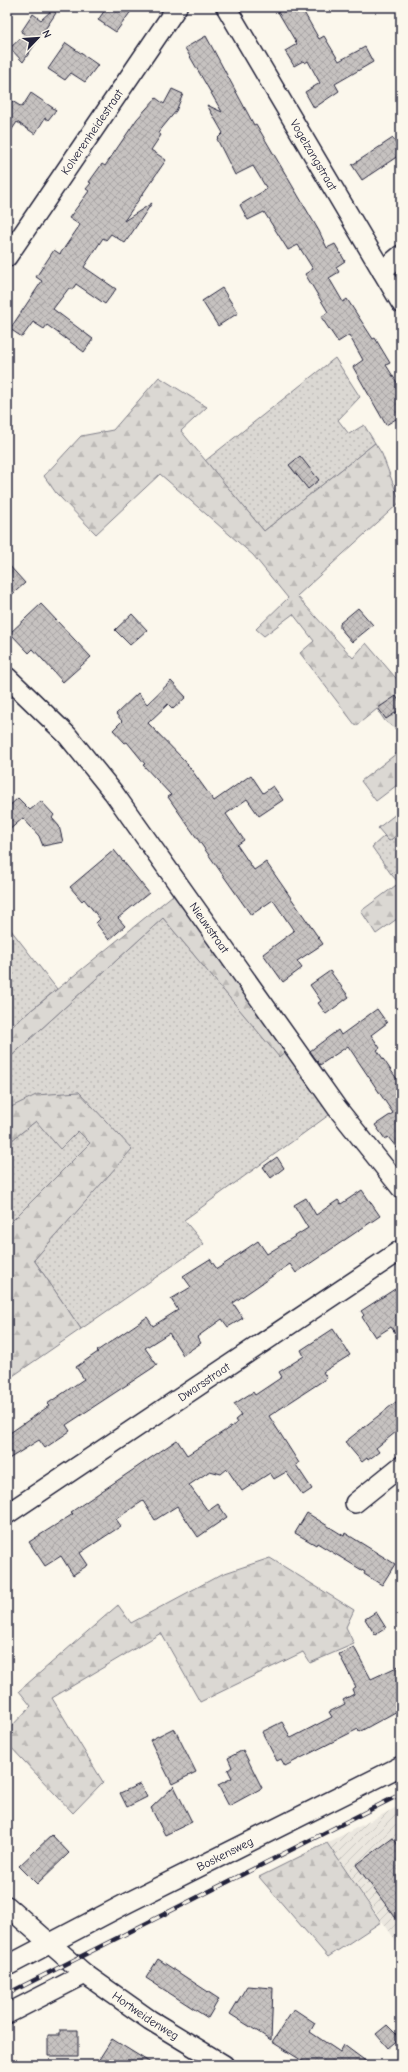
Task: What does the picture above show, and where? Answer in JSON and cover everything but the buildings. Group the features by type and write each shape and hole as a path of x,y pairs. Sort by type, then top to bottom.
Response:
{"street":[{"name":"Kolverenheidestraat","path":"7,257 177,7"},
{"name":"Vogelzangstraat","path":"226,7 401,303"},
{"path":"382,271 401,255"},
{"name":"Nieuwstraat","path":"7,677 67,735 113,792 337,1108 401,1188"},
{"name":"Dwarsstraat","path":"7,1514 401,1250"},
{"path":"356,1503 401,1466"},
{"name":"Boskensweg","path":"7,1966 127,1903 401,1766"},
{"name":"Hortweidenweg","path":"7,1906 85,1974 150,2020 224,2065"},
{"path":"7,1957 24,1948 35,1931"},
{"path":"7,2014 85,1974"}],"shaded area":[{"path":"401,1805 401,1948 327,1843"}],"green space":[{"path":"335,358 360,397 338,420 349,434 364,425 375,443 264,531 205,461"},
{"path":"159,377 207,407 181,431 264,531 375,443 382,454 400,502 297,596 353,658 366,643 401,684 401,733 385,721 377,709 356,726 300,653 314,641 293,614 264,636 256,629 288,598 253,555 160,474 96,534 56,493 44,476 81,436 113,430"},
{"path":"401,750 401,782 376,801 361,781"},
{"path":"401,810 401,832 389,841 378,828"},
{"path":"401,832 401,867 391,874 372,847 384,836 389,841"},
{"path":"401,867 401,916 376,934 361,911 399,883 391,874"},
{"path":"173,895 288,1049 279,1057 163,918 7,1060 7,1030"},
{"path":"163,918 279,1056 288,1049 333,1112 184,1220 204,1244 81,1329 34,1260 131,1149 79,1092 7,1109 7,1060"},
{"path":"7,925 57,989 7,1030"},
{"path":"79,1092 132,1149 34,1260 81,1329 7,1380 7,1226 90,1143 78,1131 60,1149 36,1121 7,1144 7,1109 36,1095"},
{"path":"36,1121 79,1131 90,1143 7,1226 7,1144"},
{"path":"270,1558 354,1610 346,1627 354,1644 310,1663 303,1652 200,1702 161,1633 52,1698 103,1782 73,1813 7,1743 7,1731 31,1706 19,1691 118,1605 131,1623 222,1574"},
{"path":"327,1843 381,1922 328,1957 259,1877"}],"railway":[{"path":"7,1994 401,1794"}]}
